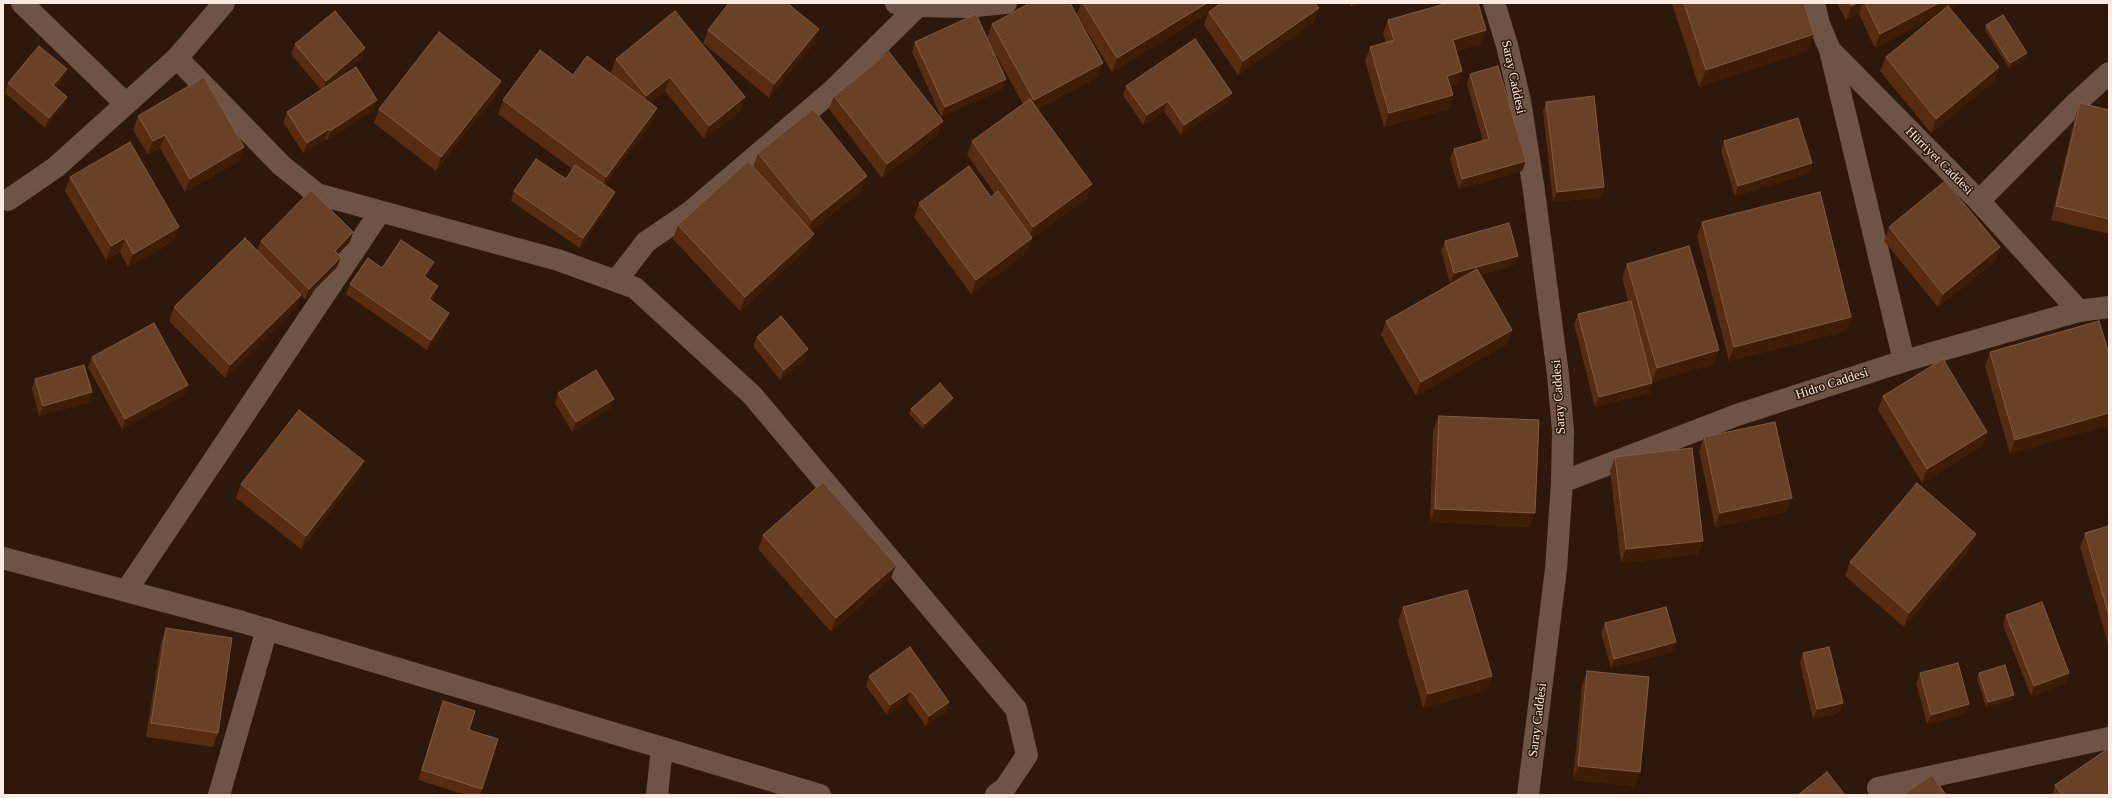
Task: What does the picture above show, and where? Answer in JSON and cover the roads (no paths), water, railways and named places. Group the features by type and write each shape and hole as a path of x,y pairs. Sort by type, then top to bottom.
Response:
{"street":[{"path":"22,3 126,104"},
{"path":"8,200 56,167 177,58 224,3"},
{"path":"896,3 918,6 966,7 1006,3"},
{"name":"Saray Caddesi","path":"1494,3 1507,45 1520,101 1534,191 1558,375 1563,431 1562,482 1556,569 1528,795"},
{"name":"Hürriyet Caddesi","path":"1814,3 1819,24 1830,50 1979,201 2079,311"},
{"path":"616,281 646,242 690,212 833,90 918,6"},
{"path":"1830,50 1904,361"},
{"path":"177,58 281,165 317,194 558,260 635,288 752,396 1016,709 1027,755 1005,788 996,795"},
{"path":"1979,201 2075,104 2109,73"},
{"path":"126,591 380,212"},
{"name":"Hidro Caddesi","path":"1562,482 1737,415 1904,361 2079,311 2109,308"},
{"path":"3,558 267,629 820,795"},
{"path":"219,795 267,629"},
{"path":"1878,788 2109,738"},
{"path":"657,795 662,748"}]}
